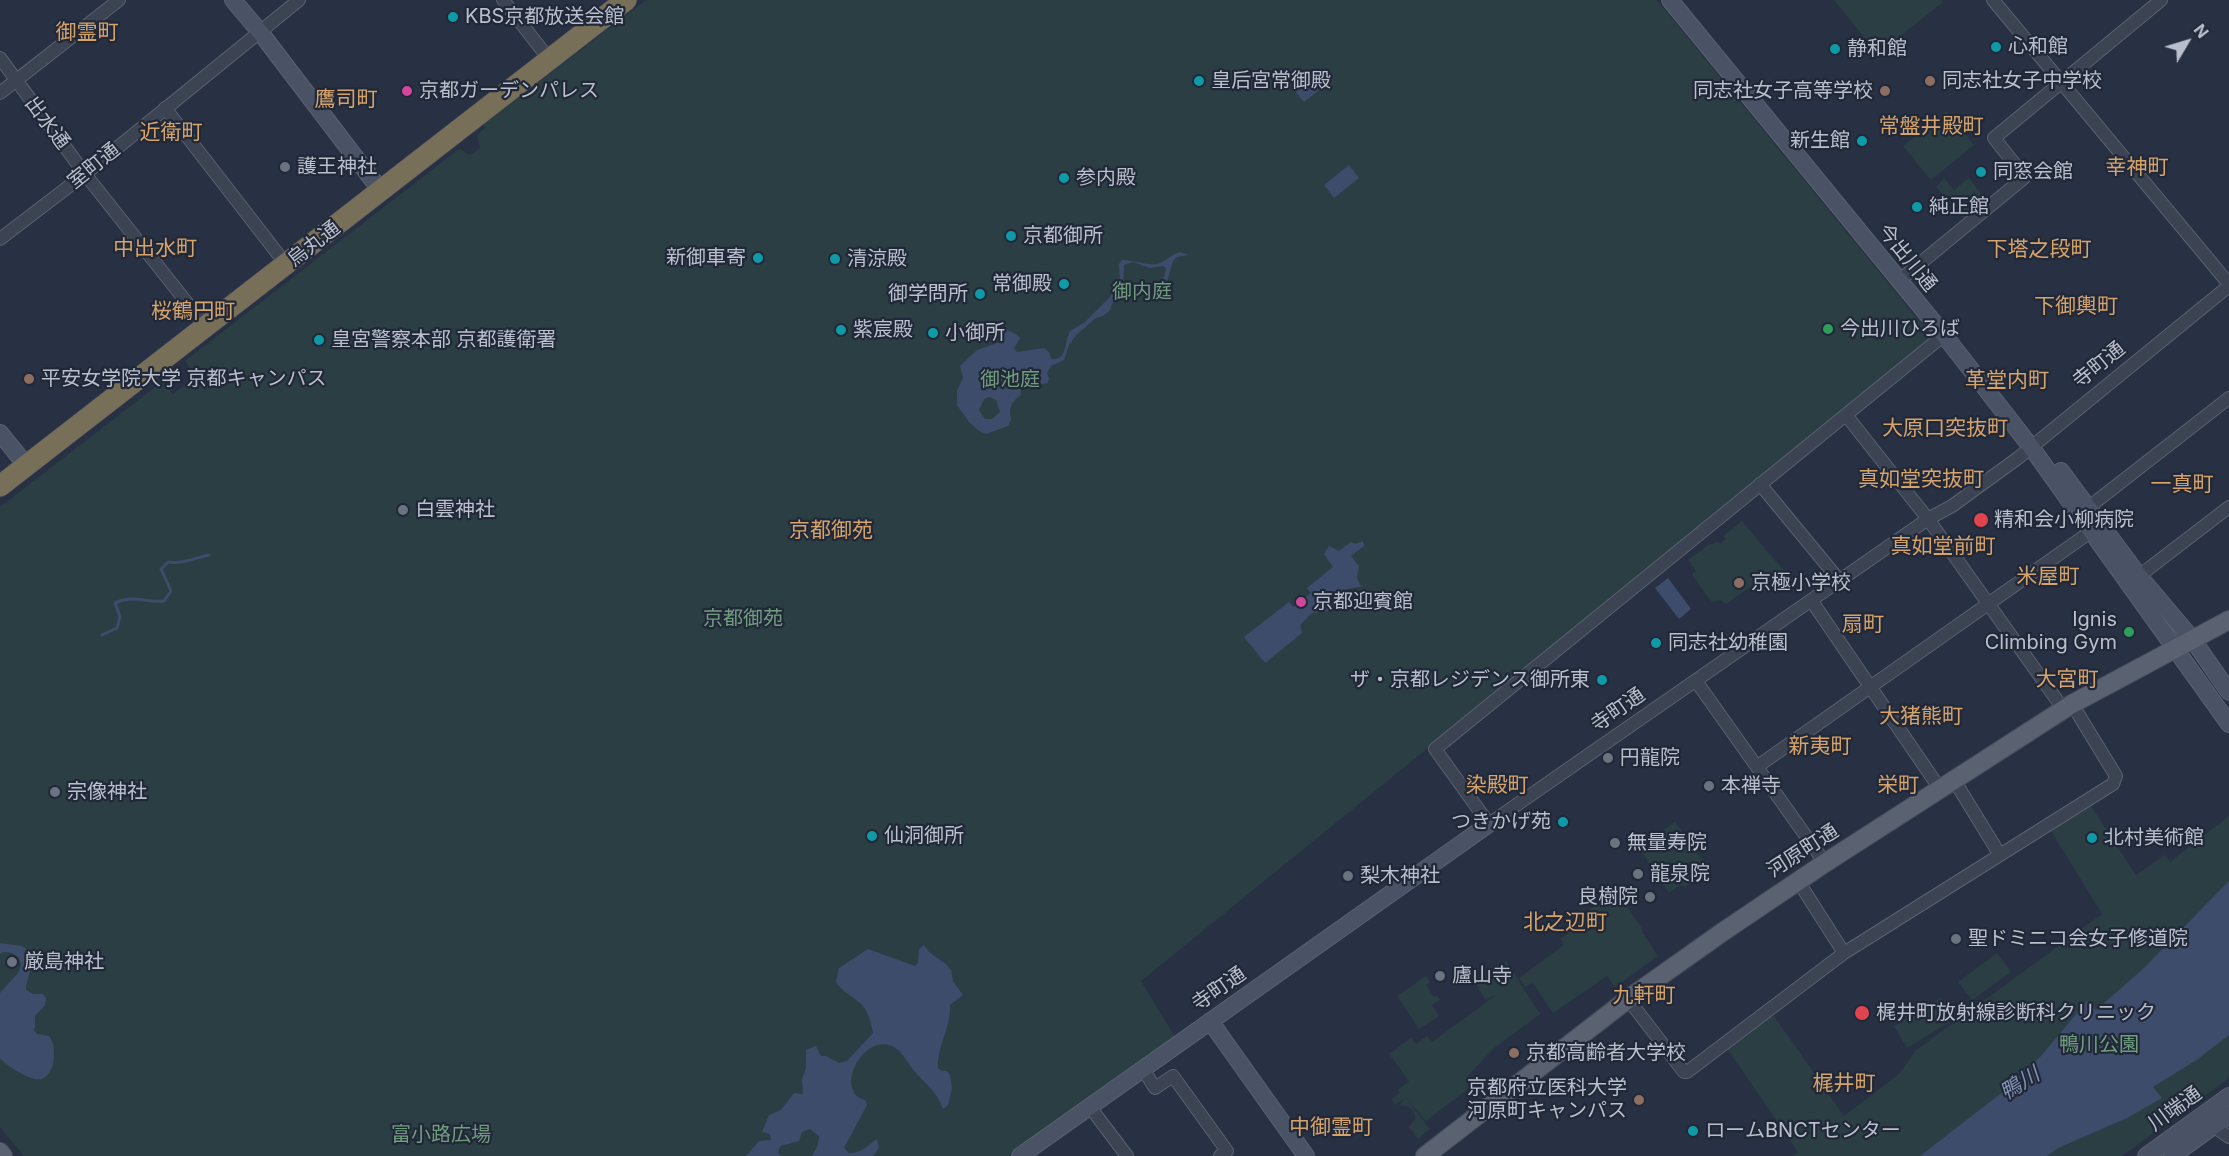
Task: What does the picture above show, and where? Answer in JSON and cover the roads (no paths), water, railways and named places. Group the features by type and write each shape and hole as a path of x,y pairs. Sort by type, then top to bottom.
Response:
{"highway":[{"name":"烏丸通","path":"0,486 22,461 203,323 545,54 606,0"},
{"name":"烏丸通","path":"545,54 626,0"},
{"name":"烏丸通","path":"203,323 278,254 377,186"},
{"name":"烏丸通","path":"0,471 22,461"}],"main road":[{"path":"233,0 377,186"},
{"name":"今出川通","path":"1670,0 2034,444 2089,507 2096,527 2193,640 2229,692"},
{"name":"今出川通","path":"1683,0 1906,275 2034,444 2096,527 2176,650 2229,724"},
{"path":"0,433 22,461"},
{"name":"河原町通","path":"1425,1156 1628,999 1825,863 2068,707 2229,620"},
{"name":"寺町通","path":"1020,1156 1489,824"},
{"path":"1210,1021 1306,1156"},
{"name":"川端通","path":"2146,1156 2229,1096"},
{"name":"川端通","path":"2172,1156 2229,1115"},
{"path":"0,1152 3,1156"}],"street":[{"path":"0,93 119,0"},
{"name":"室町通","path":"0,239 85,174 299,0"},
{"path":"503,0 545,54"},
{"path":"1993,0 2229,285"},
{"path":"1906,275 2025,177 1994,138 2161,0"},
{"name":"出水通","path":"0,58 85,174 203,323"},
{"path":"165,108 278,254"},
{"name":"寺町通","path":"1489,824 1839,580 1928,519 1952,506 2034,444 2229,285"},
{"path":"1489,824 1435,749 1944,335"},
{"path":"2089,507 2229,398"},
{"path":"1628,999 1684,1072 1688,1072 1844,953 2113,784 2115,776 2068,707 1989,604 1928,519 1846,415"},
{"path":"1760,484 1839,580"},
{"path":"2139,576 2229,507"},
{"path":"1758,766 2096,527"},
{"path":"1811,600 1871,687 2000,855"},
{"path":"1696,681 1825,863"},
{"path":"1798,881 1844,953"},
{"path":"1143,1069 1155,1088 1173,1076 1227,1151 1220,1156"},
{"path":"1090,1107 1127,1156"},
{"path":"2213,1126 2229,1137"}],"water":[{"path":"1319,73 1327,84 1304,102 1295,91"},
{"path":"1349,165 1359,178 1334,198 1324,185"},
{"path":"1177,253 1189,255 1177,257 1173,261 1167,282 1141,293 1127,289 1117,291 1110,310 1096,318 1076,335 1069,345 1064,360 1051,366 1047,373 1048,383 1020,388 1021,395 1011,406 1011,420 1008,426 986,434 969,422 957,405 957,391 963,378 960,366 977,350 1003,341 1003,332 1007,330 1020,338 1014,348 1017,352 1044,348 1049,352 1051,359 1056,359 1065,350 1070,331 1085,322 1109,298 1120,283 1119,264 1122,260 1157,264","holes":["1133,262 1150,268 1163,266 1166,268 1164,276 1151,288 1137,289 1123,286 1124,265","989,397 996,400 1000,412 992,419 985,419 979,410 984,399"]},
{"path":"1362,541 1365,545 1351,556 1359,566 1357,578 1360,585 1364,586 1342,590 1341,601 1337,605 1328,611 1312,613 1300,625 1302,633 1265,663 1244,637 1289,602 1293,607 1311,593 1307,588 1333,567 1324,554 1329,546 1339,551 1351,542 1356,544"},
{"path":"1668,578 1691,609 1679,619 1655,588"},
{"name":"鴨川","path":"2229,881 2229,1035 2198,1059 2153,1087 2162,1098 2127,1118 2058,1148 2047,1156 1920,1156 2004,1091 2041,1056 2087,1001 2096,1010 2144,968"},
{"path":"0,943 22,946 33,954 26,990 33,994 43,994 46,998 45,1005 35,1016 34,1030 37,1034 49,1036 54,1052 50,1071 42,1079 26,1076 0,1058 0,993 18,973 21,965 19,959 12,953 0,954"},
{"path":"924,945 951,970 953,981 963,995 950,1005 950,1014 938,1060 938,1068 947,1071 950,1075 952,1088 948,1105 943,1109 935,1093 903,1055 894,1047 883,1044 872,1047 856,1064 852,1075 852,1086 856,1095 865,1100 867,1105 844,1148 849,1153 857,1152 877,1139 879,1148 873,1156 812,1156 818,1145 819,1136 810,1129 802,1132 799,1141 780,1146 778,1153 781,1156 746,1156 759,1141 771,1140 770,1134 762,1132 769,1115 781,1110 794,1093 803,1094 802,1079 806,1068 806,1050 816,1046 821,1056 826,1056 839,1063 847,1061 873,1033 864,1008 836,982 839,968 868,949 915,966 918,963 919,949"}],"waterway":[{"path":"102,635 117,628 120,617 115,603 127,599 164,601 171,591 161,569 168,562 209,555"}],"place":[{"name":"KBS京都放送会館","path":"453,17"},
{"name":"心和館","path":"1996,47"},
{"name":"静和館","path":"1835,49"},
{"name":"皇后宮常御殿","path":"1199,81"},
{"name":"同志社女子中学校","path":"1930,81"},
{"name":"京都ガーデンパレス","path":"407,91"},
{"name":"同志社女子高等学校","path":"1885,91"},
{"name":"新生館","path":"1862,141"},
{"name":"護王神社","path":"285,167"},
{"name":"同窓会館","path":"1981,172"},
{"name":"参内殿","path":"1064,178"},
{"name":"純正館","path":"1917,207"},
{"name":"京都御所","path":"1011,236"},
{"name":"新御車寄","path":"758,258"},
{"name":"清涼殿","path":"835,259"},
{"name":"常御殿","path":"1064,284"},
{"name":"御学問所","path":"980,294"},
{"name":"今出川ひろば","path":"1828,329"},
{"name":"紫宸殿","path":"841,330"},
{"name":"小御所","path":"933,333"},
{"name":"皇宮警察本部 京都護衛署","path":"319,340"},
{"name":"平安女学院大学 京都キャンパス","path":"29,379"},
{"name":"白雲神社","path":"403,510"},
{"name":"精和会小柳病院","path":"1981,520"},
{"name":"京極小学校","path":"1739,583"},
{"name":"京都迎賓館","path":"1301,602"},
{"name":"Ignis Climbing Gym","path":"2129,632"},
{"name":"同志社幼稚園","path":"1656,643"},
{"name":"ザ・京都レジデンス御所東","path":"1602,680"},
{"name":"円龍院","path":"1608,758"},
{"name":"本禅寺","path":"1709,786"},
{"name":"宗像神社","path":"55,792"},
{"name":"つきかげ苑","path":"1563,822"},
{"name":"仙洞御所","path":"872,836"},
{"name":"北村美術館","path":"2092,838"},
{"name":"無量寿院","path":"1615,843"},
{"name":"龍泉院","path":"1638,874"},
{"name":"梨木神社","path":"1348,876"},
{"name":"良樹院","path":"1650,897"},
{"name":"聖ドミニコ会女子修道院","path":"1956,939"},
{"name":"厳島神社","path":"12,962"},
{"name":"廬山寺","path":"1440,976"},
{"name":"梶井町放射線診断科クリニック","path":"1862,1013"},
{"name":"京都高齢者大学校","path":"1514,1053"},
{"name":"京都府立医科大学 河原町キャンパス","path":"1639,1100"},
{"name":"ロームBNCTセンター","path":"1693,1131"}],"district":[{"name":"御霊町","path":"87,33"},
{"name":"鷹司町","path":"346,100"},
{"name":"常盤井殿町","path":"1931,127"},
{"name":"近衛町","path":"171,133"},
{"name":"幸神町","path":"2137,168"},
{"name":"中出水町","path":"155,249"},
{"name":"下塔之段町","path":"2039,250"},
{"name":"下御輿町","path":"2076,307"},
{"name":"桜鶴円町","path":"193,312"},
{"name":"革堂内町","path":"2007,381"},
{"name":"大原口突抜町","path":"1945,429"},
{"name":"真如堂突抜町","path":"1921,480"},
{"name":"一真町","path":"2182,485"},
{"name":"京都御苑","path":"831,531"},
{"name":"真如堂前町","path":"1943,547"},
{"name":"米屋町","path":"2048,577"},
{"name":"扇町","path":"1863,625"},
{"name":"大宮町","path":"2067,680"},
{"name":"大猪熊町","path":"1921,717"},
{"name":"新夷町","path":"1820,747"},
{"name":"染殿町","path":"1497,786"},
{"name":"栄町","path":"1898,786"},
{"name":"北之辺町","path":"1565,923"},
{"name":"九軒町","path":"1644,996"},
{"name":"梶井町","path":"1844,1084"},
{"name":"中御霊町","path":"1331,1128"}],"park label":[{"name":"御内庭","path":"1142,292"},
{"name":"御池庭","path":"1010,380"},
{"name":"鴨川公園","path":"2099,1045"},
{"name":"富小路広場","path":"441,1135"}]}
